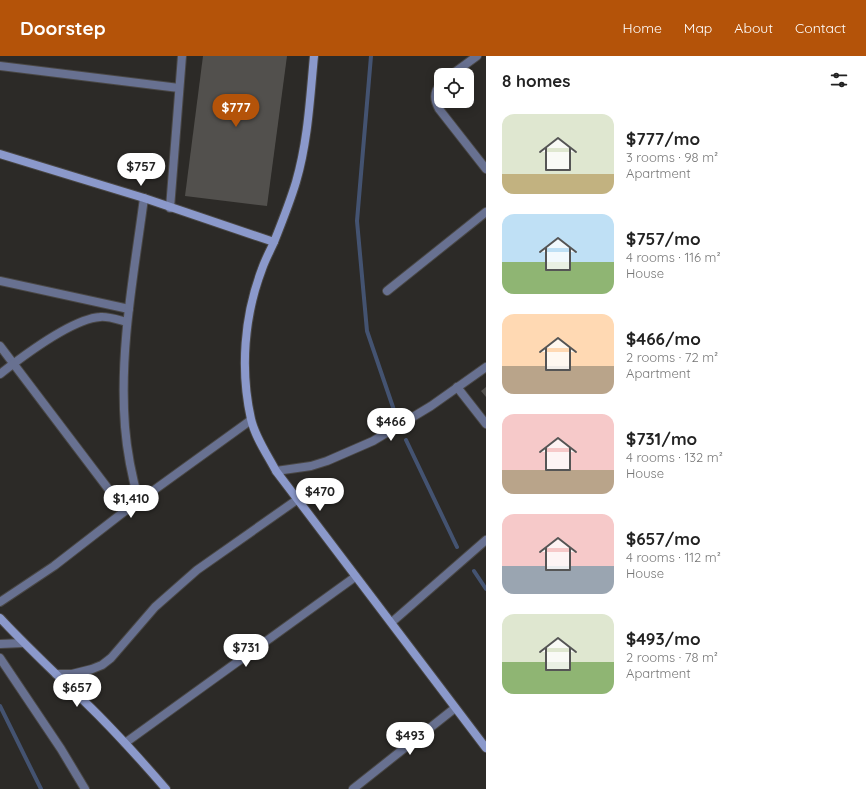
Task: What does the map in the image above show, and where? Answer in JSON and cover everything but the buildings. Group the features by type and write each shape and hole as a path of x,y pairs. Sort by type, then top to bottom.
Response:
{"main road":[{"path":"314,56 306,138 296,182 262,270 253,297 247,328 245,354 247,390 251,420 259,440 276,471 355,577 392,622 486,748"},
{"path":"0,154 144,198 274,242"},
{"path":"0,618 23,643 125,743 166,789"}],"street":[{"path":"170,208 182,56"},
{"path":"461,68 477,56"},
{"path":"0,66 179,88"},
{"path":"438,108 486,169"},
{"path":"139,502 131,472 125,426 124,366 127,322 144,198"},
{"path":"387,291 486,212"},
{"path":"0,281 129,309"},
{"path":"0,374 68,327 84,320 102,316 127,322"},
{"path":"0,346 125,511"},
{"path":"276,471 311,466 327,461 373,441 431,406 486,367"},
{"path":"458,387 486,424"},
{"path":"0,602 54,566 125,511 251,420"},
{"path":"56,674 72,674 102,665 111,658 155,607 197,570 298,499"},
{"path":"392,622 486,540"},
{"path":"125,743 355,577"},
{"path":"0,644 23,643"},
{"path":"0,658 57,742 85,789"},
{"path":"353,789 455,708"}],"waterway":[{"path":"371,56 357,221 367,331 396,416"},
{"path":"406,440 457,547"},
{"path":"474,571 486,589"},
{"path":"0,706 41,789"}]}
